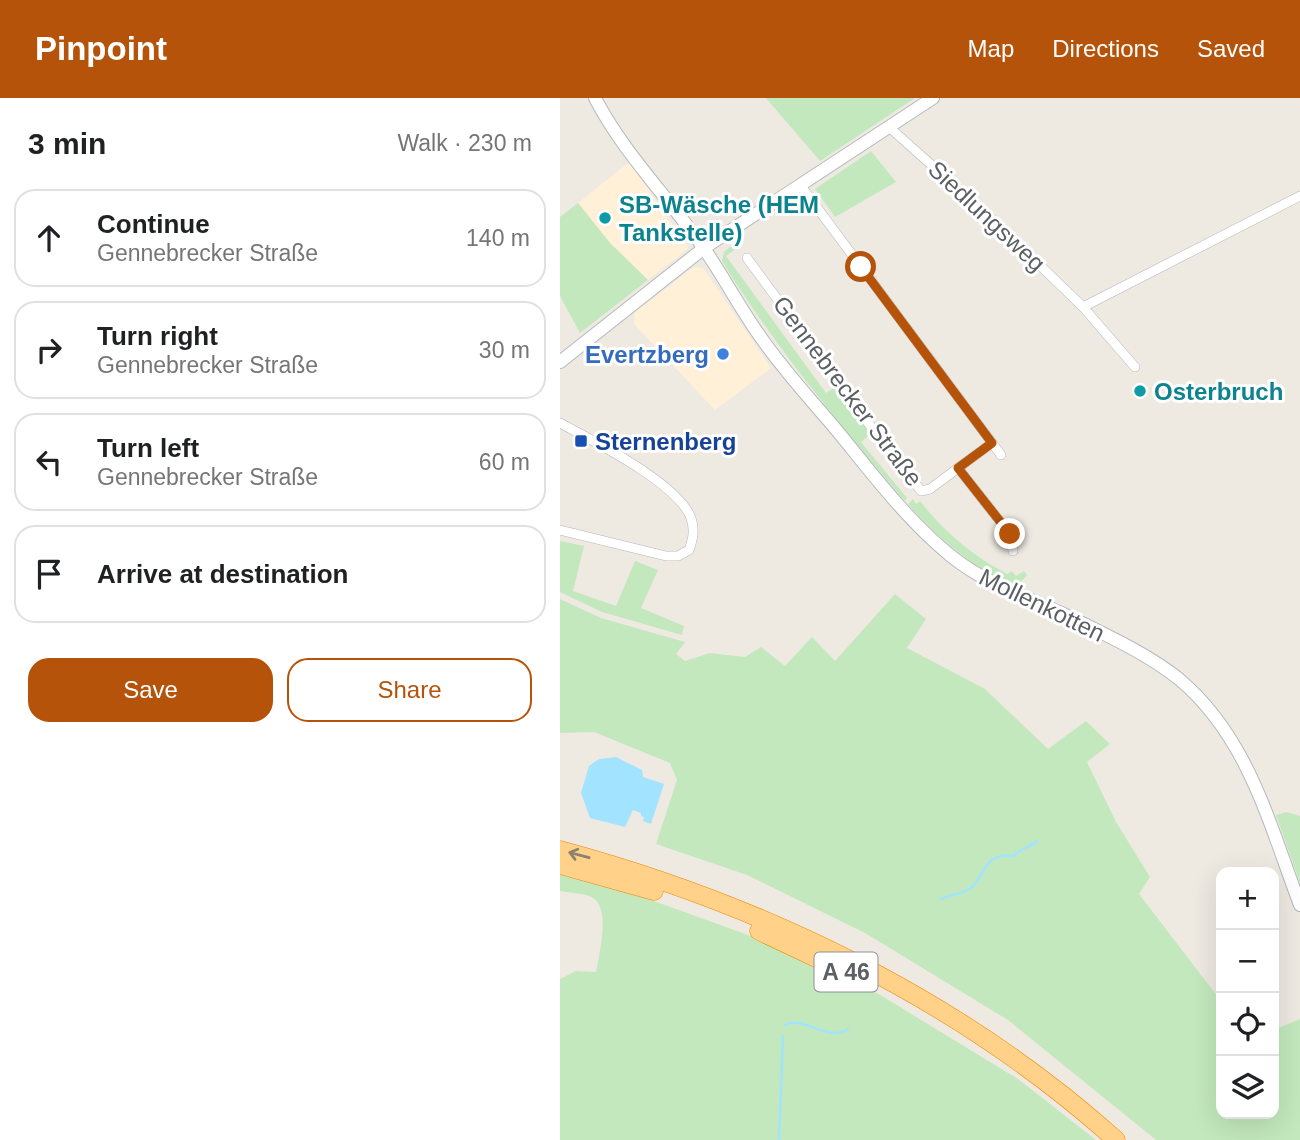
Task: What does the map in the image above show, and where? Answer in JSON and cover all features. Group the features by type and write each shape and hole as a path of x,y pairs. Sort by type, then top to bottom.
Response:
{"highway":[{"name":"A 46","path":"560,850 737,908 855,963 989,1043 1043,1081 1116,1140"},
{"name":"A 46","path":"560,865 699,906 838,968 945,1027 1029,1084 1101,1140"}],"main road":[{"name":"Mollenkotten","path":"595,98 620,138 704,248 764,342 879,483 936,543 968,569 994,585 1053,608 1149,658 1178,678 1210,708 1231,737 1254,779 1300,905"},
{"path":"560,362 704,248 933,98"}],"street":[{"name":"Siedlungsweg","path":"889,127 991,218 1083,307 1135,367"},
{"path":"801,186 1000,455"},
{"path":"1083,307 1300,197"},
{"name":"Gennebrecker Straße","path":"747,258 920,491 930,489 992,443"},
{"path":"560,424 616,454 675,496 687,509 694,535 690,550 677,556 666,556 560,530"},
{"name":"Gennebrecker Straße","path":"958,468 1010,534 1013,551"}],"shaded area":[{"path":"629,162 689,248 648,280 610,243 578,203"},
{"path":"694,267 703,268 771,368 715,410 634,324 635,312"}],"green space":[{"path":"766,98 915,98 820,161"},
{"path":"871,151 896,182 835,217 815,189"},
{"path":"578,203 610,243 648,280 580,333 560,296 560,217"},
{"path":"734,244 737,248 726,256 826,393 837,386 872,433 861,442 907,498 905,501 809,384 742,293 722,261 724,252"},
{"path":"913,499 916,504 920,501 949,533 982,559 1007,574 1012,571 1016,576 1024,571 1027,575 1016,587 971,562 944,540 908,504"},
{"path":"560,541 584,546 573,591 616,606 635,561 658,570 641,608 684,626 682,635 602,612 560,592"},
{"path":"895,594 926,619 907,648 985,689 1048,749 1086,721 1110,744 1087,762 1116,822 1150,877 1139,894 1216,994 1216,1119 1279,1119 1279,1028 1300,1019 1300,1140 1156,1140 1008,1020 865,933 747,875 656,844 677,780 670,763 594,732 560,733 560,599 601,618 685,642 676,654 685,661 710,653 745,657 761,647 785,666 812,637 835,661"},
{"path":"1286,812 1300,816 1300,883 1276,815"},
{"path":"560,870 590,878 801,954 882,996 1018,1079 1096,1140 560,1140 560,979 576,971 596,972 603,922 598,904 593,898 560,891"}],"water":[{"path":"616,757 642,770 643,777 664,784 651,824 643,821 641,813 633,810 625,827 590,818 581,793 589,766 599,759"}],"waterway":[{"path":"941,899 968,890 995,858 1014,856 1037,841"},
{"path":"785,1025 800,1023 832,1033 848,1029"},
{"path":"779,1140 783,1036"}],"place":[{"name":"SB-Wäsche (HEM Tankstelle)","path":"605,218"},
{"name":"Evertzberg","path":"723,354"},
{"name":"Osterbruch","path":"1140,391"},
{"name":"Sternenberg","path":"581,441"}],"route":[{"path":"861,267 992,443 958,468 1010,534"}]}
